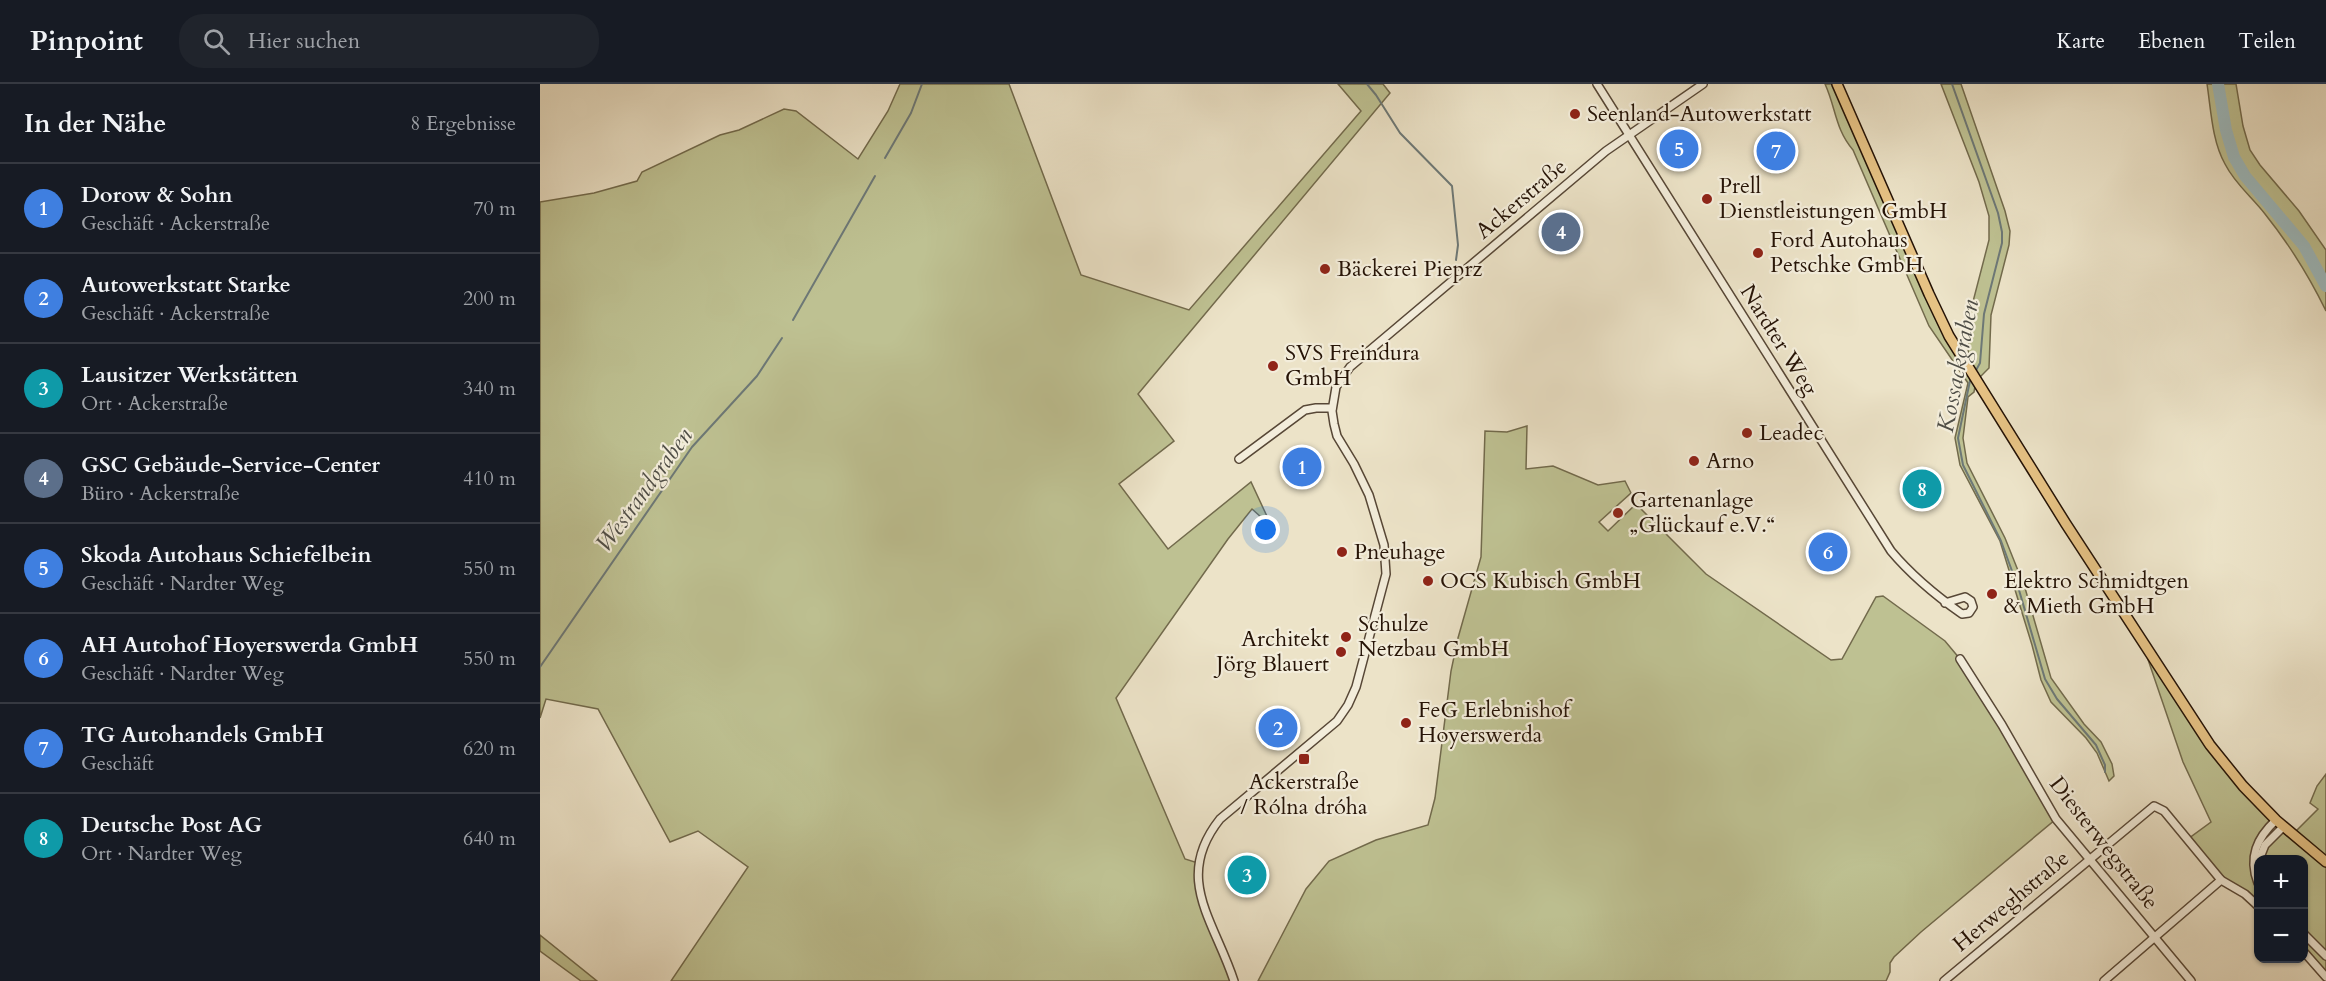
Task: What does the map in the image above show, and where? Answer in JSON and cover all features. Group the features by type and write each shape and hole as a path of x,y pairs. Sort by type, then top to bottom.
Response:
{"main road":[{"path":"1837,84 1929,294 1976,381 2210,746 2243,786 2280,823 2326,862"}],"street":[{"name":"Nardter Weg","path":"1597,84 1891,551 1914,577 1945,603"},
{"name":"Ackerstraße","path":"1234,981 1198,887 1198,863 1201,849 1209,833 1220,819 1337,721 1348,705 1356,687 1386,574 1384,545 1369,495 1337,436 1332,408 1336,387 1350,367 1597,158 1703,84"},
{"path":"1239,459 1305,411 1311,408 1332,408"},
{"name":"Diesterwegstraße","path":"1960,659 2002,725 2056,819 2191,981"},
{"name":"Herweghstraße","path":"1944,981 2150,808 2158,807 2164,811 2221,880"},
{"path":"2261,855 2265,844 2280,823"},
{"path":"2254,864 2256,848 2267,828 2280,823"},
{"path":"2104,981 2221,880 2254,902"},
{"path":"2308,938 2326,956"},
{"path":"2308,957 2326,977"}],"green space":[{"path":"900,84 1009,84 1081,275 1189,310 1361,111 1338,84 1383,84 1390,93 1138,394 1174,441 1119,484 1168,549 1251,482 1272,527 1252,509 1228,539 1116,698 1185,859 1198,863 1198,887 1234,981 671,981 748,867 698,831 670,842 598,709 546,699 540,718 540,202 594,193 637,181 642,172 720,135 739,130 784,109 796,111 858,159 888,111"},
{"path":"1825,84 1837,84 1929,294 1968,367 1969,317 1989,240 1989,216 1979,182 1941,84 1961,84 2010,231 2009,245 1991,315 1989,368 1976,381 1974,392 1968,397 1963,438 1967,463 2005,538 2025,588 2051,678 2084,724 2101,742 2112,764 2114,776 2109,781 2097,753 2086,738 2051,702 2041,680 2000,541 1960,465 1955,438 1968,383 1929,326 1853,150 1839,126"},
{"path":"2207,84 2236,84 2243,126 2250,150 2299,211 2326,250 2326,311 2290,249 2225,164 2215,135"},
{"path":"1527,426 1526,469 1553,466 1598,485 1625,481 1631,493 1599,522 1608,531 1636,504 1706,574 1831,660 1842,659 1876,597 1883,596 1945,641 1960,659 2056,819 1894,957 1890,963 1890,972 1886,981 1258,981 1306,889 1329,861 1376,840 1428,825 1435,798 1451,671 1481,557 1485,431 1507,432"},
{"path":"2142,642 2210,746 2276,820 2256,848 2256,855 2254,855 2254,903 2221,880 2188,839 2211,822 2183,762"},
{"path":"2326,774 2326,977 2308,957 2308,855 2260,855 2283,827 2293,834 2318,809 2310,803 2317,786"},
{"path":"540,935 597,981 581,981 540,951"}],"waterway":[{"name":"Westrandgraben","path":"885,158 911,113 922,84"},
{"path":"1367,84 1400,133 1452,186 1458,245 1456,260"},
{"name":"Kossackgraben","path":"1952,84 1998,213 2002,232 2002,243 1984,314 1980,363 1975,372"},
{"path":"2218,84 2226,130 2234,157 2245,176 2304,246 2326,286"},
{"name":"Westrandgraben","path":"793,320 875,176"},
{"name":"Westrandgraben","path":"540,667 692,447 757,376 782,338"},
{"name":"Kossackgraben","path":"1971,376 1958,438 1963,465 2001,541 2019,590 2045,679 2057,699 2096,745 2105,765 2105,772"}],"place":[{"name":"Seenland-Autowerkstatt","path":"1575,114"},
{"name":"Skoda Autohaus Schiefelbein","path":"1679,149"},
{"name":"TG Autohandels GmbH","path":"1776,151"},
{"name":"Prell Dienstleistungen GmbH","path":"1707,199"},
{"name":"GSC Gebäude-Service-Center","path":"1561,232"},
{"name":"Ford Autohaus Petschke GmbH","path":"1758,253"},
{"name":"Bäckerei Pieprz","path":"1325,269"},
{"name":"SVS Freindura GmbH","path":"1273,366"},
{"name":"Leadec","path":"1747,433"},
{"name":"Arno","path":"1694,461"},
{"name":"Dorow & Sohn","path":"1302,467"},
{"name":"Deutsche Post AG","path":"1922,489"},
{"name":"Gartenanlage „Glückauf e.V.“","path":"1618,513"},
{"name":"Pneuhage","path":"1342,552"},
{"name":"AH Autohof Hoyerswerda GmbH","path":"1828,552"},
{"name":"OCS Kubisch GmbH","path":"1428,581"},
{"name":"Elektro Schmidtgen & Mieth GmbH","path":"1992,594"},
{"name":"Schulze Netzbau GmbH","path":"1346,637"},
{"name":"Architekt Jörg Blauert","path":"1341,652"},
{"name":"FeG Erlebnishof Hoyerswerda","path":"1406,723"},
{"name":"Autowerkstatt Starke","path":"1278,728"},
{"name":"Ackerstraße / Rólna dróha","path":"1304,759"},
{"name":"Lausitzer Werkstätten","path":"1247,875"}]}
